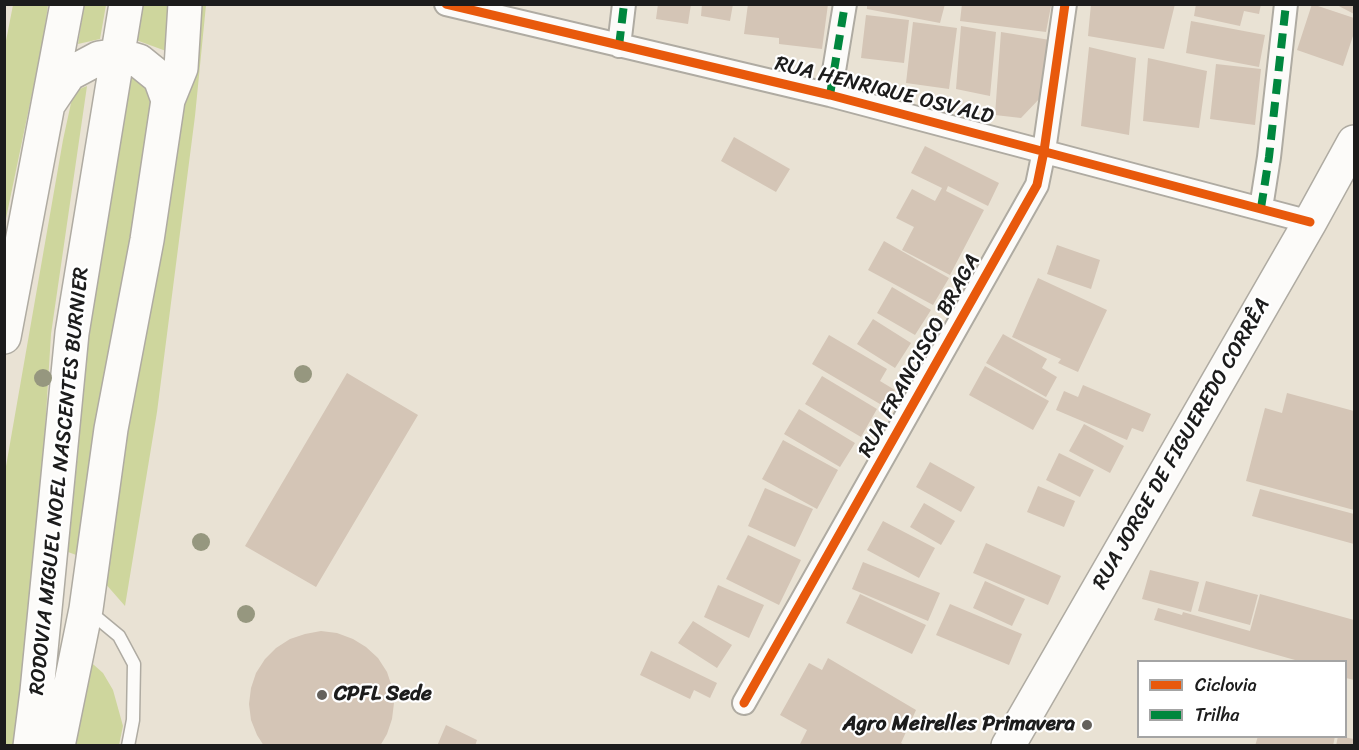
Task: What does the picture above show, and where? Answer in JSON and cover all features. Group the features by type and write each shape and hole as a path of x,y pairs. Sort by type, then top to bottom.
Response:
{"main road":[{"path":"4,337 68,4"},
{"name":"RODOVIA MIGUEL NOEL NASCENTES BURNIER","path":"30,746 39,680 72,333 126,4"},
{"path":"58,746 86,609 111,429 147,240 168,100 181,68 185,4"},
{"path":"49,104 69,74 99,58 119,55 139,61 160,78 168,100"},
{"name":"RUA JORGE DE FIGUEREDO CORRÊA","path":"1008,746 1354,142"}],"street":[{"name":"RUA HENRIQUE OSVALD","path":"446,4 830,95 1310,222"},
{"path":"619,46 624,4"},
{"path":"830,95 845,4"},
{"name":"RUA FRANCISCO BRAGA","path":"744,703 1037,185 1065,4"},
{"path":"1261,208 1286,4"}],"lane":[{"path":"86,609 119,636 134,664 134,720 128,746"}],"green space":[{"path":"13,5 48,5 43,41 5,223 4,51"},
{"path":"84,5 106,5 100,39 78,44"},
{"path":"143,5 169,5 166,51 136,40"},
{"path":"194,5 206,5 195,116 157,412 125,606 104,582"},
{"path":"138,77 150,89 155,111 79,556 68,552 78,453 84,358 128,79"},
{"path":"87,86 51,334 41,496 17,745 5,746 5,472 63,140 71,103 77,90"},
{"path":"85,657 103,673 113,690 123,726 119,745 72,746"}],"building":[{"path":"658,4 691,4 688,24 656,19"},
{"path":"702,4 733,4 730,21 701,16"},
{"path":"748,4 828,4 822,49 779,44 779,38 744,34"},
{"path":"867,4 945,4 940,23 867,9"},
{"path":"962,4 1051,6 1046,32 960,21"},
{"path":"1091,4 1175,4 1164,49 1088,36"},
{"path":"1196,4 1261,4 1259,14 1244,11 1240,26 1194,16"},
{"path":"1312,4 1354,18 1354,33 1343,66 1297,50"},
{"path":"1335,4 1354,4 1354,14"},
{"path":"866,15 909,20 904,63 861,58"},
{"path":"1191,21 1265,35 1259,67 1186,53"},
{"path":"913,22 957,28 949,89 906,83"},
{"path":"961,26 996,32 990,96 956,89"},
{"path":"1001,32 1050,40 1041,97 1021,118 995,115"},
{"path":"1089,47 1136,58 1129,135 1081,126"},
{"path":"1148,58 1207,71 1199,128 1143,121"},
{"path":"1216,64 1261,69 1255,125 1210,119"},
{"path":"734,137 790,169 776,192 721,161"},
{"path":"925,146 999,183 988,206 948,186 946,191 984,210 950,275 902,250 914,227 896,218 912,189 935,201 942,188 911,173"},
{"path":"884,241 949,278 933,305 868,270"},
{"path":"1057,245 1100,260 1091,289 1047,274"},
{"path":"1038,278 1107,310 1078,372 1058,363 1061,359 1012,337"},
{"path":"892,287 931,310 915,335 877,313"},
{"path":"873,319 911,343 895,368 857,344"},
{"path":"1003,334 1047,359 1042,368 1057,377 1046,397 986,363"},
{"path":"829,335 887,369 880,381 895,390 885,407 812,364"},
{"path":"985,366 1049,401 1033,430 969,395"},
{"path":"347,373 418,415 316,587 245,546"},
{"path":"822,376 877,409 861,437 805,404"},
{"path":"1083,385 1151,414 1143,432 1132,428 1127,440 1056,410 1064,391 1078,397"},
{"path":"1287,393 1354,411 1354,510 1246,481 1265,408 1282,413"},
{"path":"799,409 855,443 840,467 784,434"},
{"path":"1084,424 1124,446 1110,473 1069,451"},
{"path":"783,440 838,470 817,509 762,479"},
{"path":"1059,453 1094,470 1080,497 1046,480"},
{"path":"930,462 975,487 961,512 916,487"},
{"path":"1038,486 1075,501 1064,527 1027,512"},
{"path":"765,488 813,509 795,547 748,526"},
{"path":"1260,489 1354,514 1354,544 1252,516"},
{"path":"924,503 955,521 941,545 910,527"},
{"path":"883,521 935,548 919,578 867,550"},
{"path":"748,535 801,560 779,605 726,579"},
{"path":"986,543 1061,576 1048,605 973,573"},
{"path":"863,562 940,593 928,621 852,589"},
{"path":"1150,570 1199,582 1191,612 1142,599"},
{"path":"985,581 1025,599 1012,626 973,608"},
{"path":"1206,581 1258,595 1250,625 1198,611"},
{"path":"718,585 764,605 749,638 704,617"},
{"path":"860,594 926,625 912,654 846,623"},
{"path":"1260,594 1354,620 1354,680 1347,678 1347,660 1295,660 1154,620 1158,608 1182,615 1183,612 1250,631"},
{"path":"950,604 1022,634 1009,665 936,635"},
{"path":"693,621 732,645 717,668 678,643"},
{"name":"CPFL Sede","path":"321,631 337,633 366,647 378,658 387,672 394,703 392,719 380,746 264,746 257,735 251,720 249,704 256,673 276,648 290,639"},
{"path":"651,651 717,683 710,698 694,690 690,699 640,675"},
{"path":"828,658 916,710 901,743 906,746 799,746 807,730 780,715 809,663 822,670"},
{"path":"446,725 477,740 475,746 437,746"},
{"path":"1257,738 1335,738 1333,746 1255,746"},
{"path":"1338,738 1354,739 1354,746 1336,746"}],"marked path":[{"path":"619,46 624,4"},
{"path":"830,95 845,4"},
{"path":"1261,208 1286,4"}],"cycle path":[{"path":"446,4 830,95 1310,222"},
{"path":"744,703 1037,185 1065,4"}],"place":[{"name":"CPFL Sede","path":"322,695"},
{"name":"Agro Meirelles Primavera","path":"1087,725"}]}
